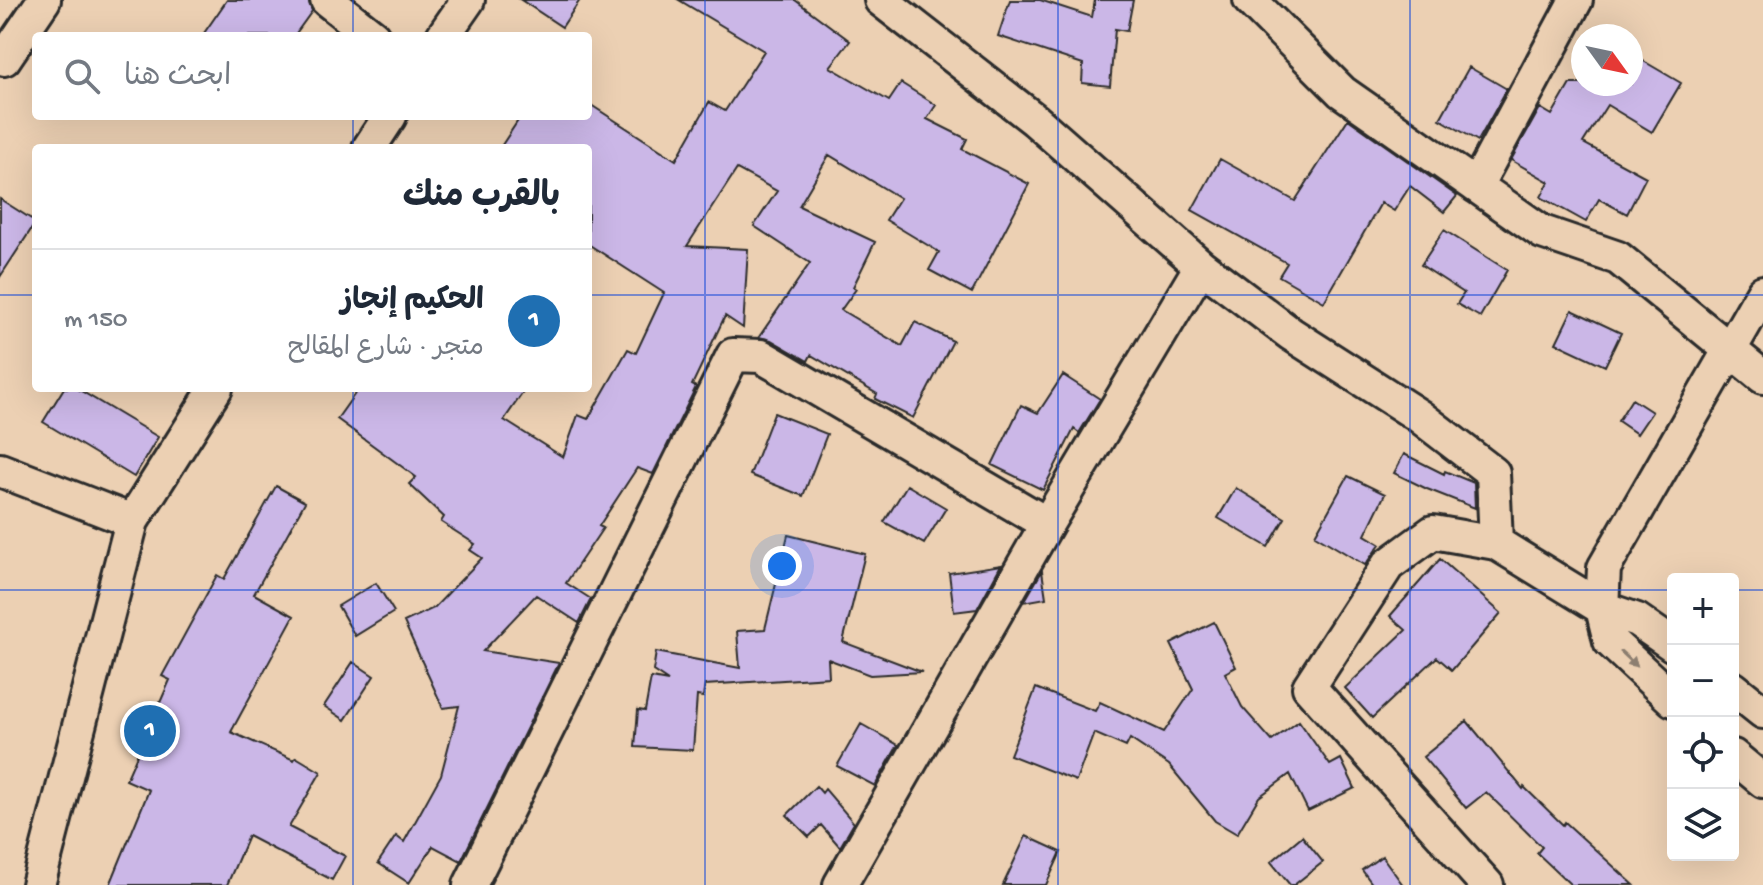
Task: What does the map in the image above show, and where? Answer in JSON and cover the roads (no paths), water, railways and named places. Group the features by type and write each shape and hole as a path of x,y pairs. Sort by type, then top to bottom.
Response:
{"street":[{"path":"1,60 44,0"},
{"path":"327,0 368,32"},
{"path":"446,32 468,0"},
{"path":"881,0 1035,120 1201,266 1291,334 1419,416 1493,473 1496,543"},
{"path":"1250,0 1342,92 1542,232 1618,258 1763,377"},
{"path":"1476,186 1576,0"},
{"path":"372,144 387,120"},
{"path":"840,885 1047,524 1201,266"},
{"path":"1667,694 1610,641 1602,608 1604,568 1763,292"},
{"path":"470,885 733,355 761,356 1047,524"},
{"path":"38,885 132,521 213,392"},
{"path":"0,470 132,521"},
{"path":"1487,885 1309,687 1388,565 1433,532 1496,543 1602,608 1637,620 1667,641"},
{"path":"1739,693 1763,712"},
{"path":"1739,761 1763,781"}],"place":[{"name":"الحكيم إنجاز","path":"150,731"}]}
